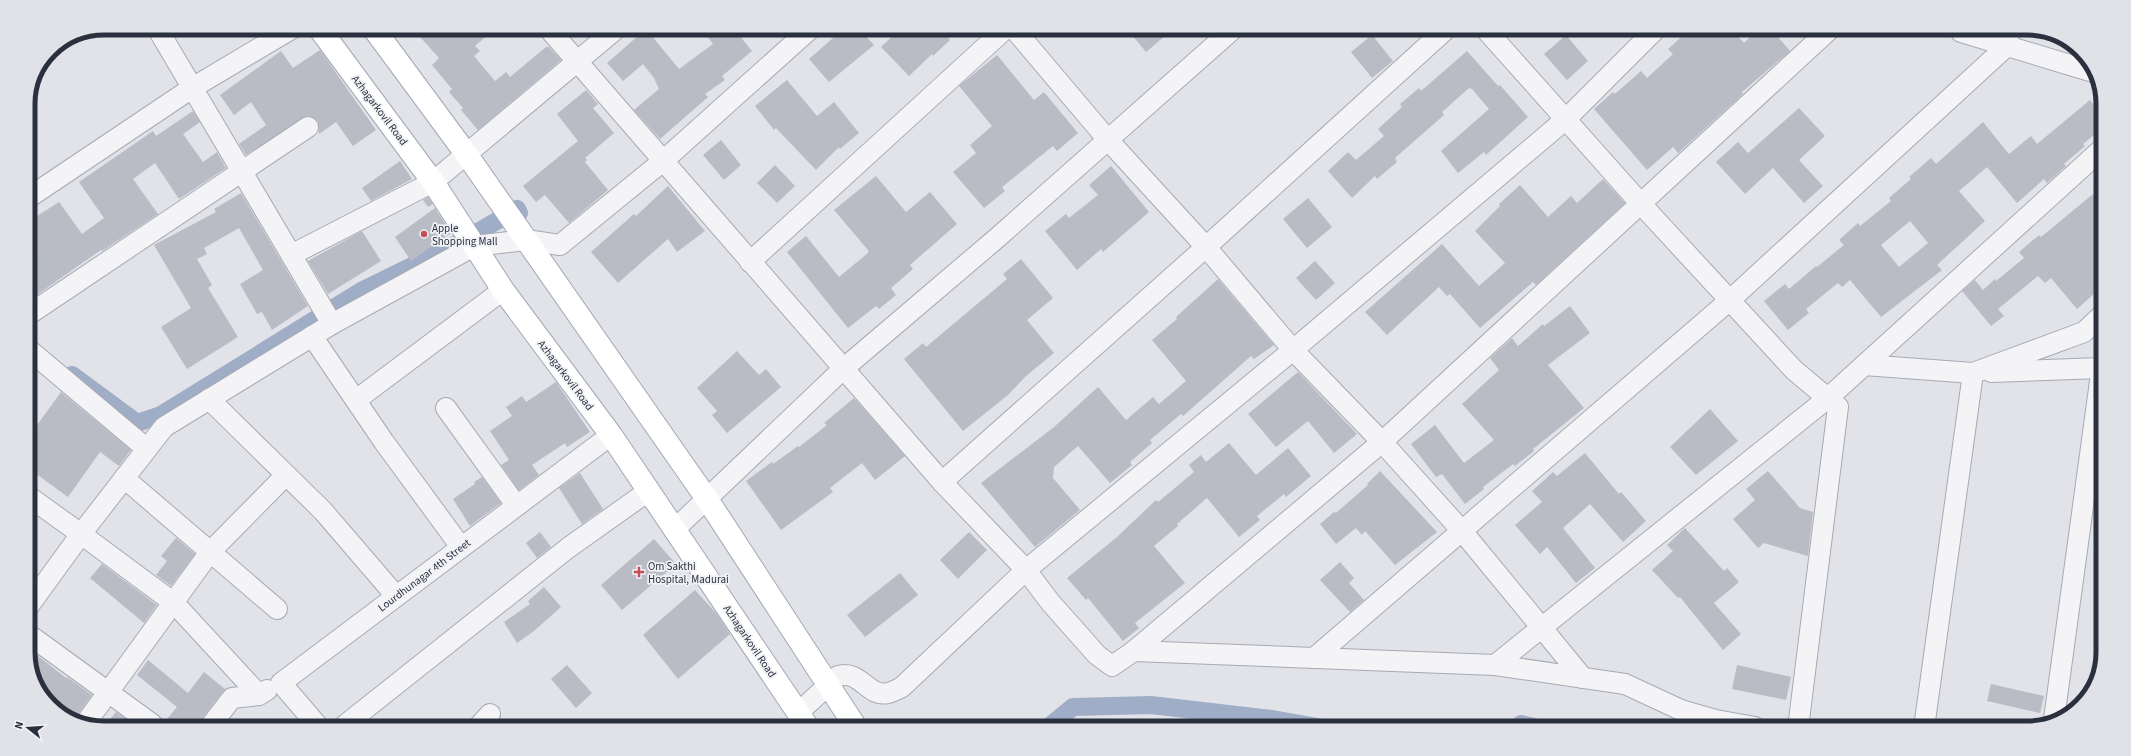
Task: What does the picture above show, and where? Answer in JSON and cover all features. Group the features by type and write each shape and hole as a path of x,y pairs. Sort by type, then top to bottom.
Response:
{"main road":[{"name":"Azhagarkovil Road","path":"324,35 434,182 503,290 611,435 647,492 802,719"},
{"path":"379,35 467,154 507,213 710,496 833,680 853,721"}],"street":[{"path":"161,35 328,317"},
{"path":"35,193 192,88 281,35"},
{"path":"554,35 942,482 1026,570 1050,602 1097,655 1112,666 1134,651 1382,442 1825,35"},
{"path":"291,255 434,182 609,35"},
{"path":"35,597 81,534 164,427 312,336 328,317 470,240 527,240 560,246 663,161 803,35"},
{"path":"750,262 999,35"},
{"path":"1019,35 1108,140 1206,247 1293,350 1382,442 1462,531 1583,678"},
{"path":"674,530 843,369 997,238 1226,35"},
{"path":"942,482 1206,247 1440,35"},
{"path":"1491,35 1641,204 1794,370 1838,407 1799,721"},
{"path":"802,719 833,680 846,674 853,675 873,691 887,694 902,687 1026,570 1293,350 1566,119 1650,35"},
{"path":"1981,35 2008,39 2087,70"},
{"path":"1314,658 1730,300 2008,39"},
{"path":"35,310 308,127"},
{"path":"1495,665 1542,629 1828,398 2096,154"},
{"path":"356,400 503,290"},
{"path":"1973,373 2084,332 2096,321"},
{"path":"312,336 461,547"},
{"path":"35,355 146,449"},
{"path":"1864,365 1973,373 2096,368"},
{"path":"1925,721 1973,373"},
{"path":"209,399 323,511 396,596"},
{"path":"446,408 516,505"},
{"path":"2055,715 2096,411"},
{"name":"Lourdhunagar 4th Street","path":"259,695 281,683 611,435"},
{"path":"89,719 210,552 286,475"},
{"path":"124,478 277,609"},
{"path":"351,721 568,548 647,492"},
{"path":"35,501 174,603 259,695"},
{"path":"35,639 148,721"},
{"path":"1134,651 1495,665 1625,684 1681,710 1722,721"},
{"path":"281,683 314,721"},
{"path":"214,721 232,698 259,695"}],"building":[{"path":"418,35 488,35 475,46 480,51 474,56 495,81 506,72 510,77 546,47 549,47 561,60 478,130 461,110 463,108 449,92 452,89 432,65 439,58"},
{"path":"639,35 651,35 679,69 713,44 707,36 708,35 739,35 752,51 722,76 725,80 705,94 708,97 660,139 634,110 659,89 654,78 643,64 623,81 607,63"},
{"path":"831,35 865,35 874,45 829,82 809,59 833,38"},
{"path":"894,35 952,35 948,38 950,40 933,56 932,54 909,76 881,47"},
{"path":"1132,35 1166,35 1146,52"},
{"path":"1372,35 1393,61 1372,78 1351,52"},
{"path":"1566,35 1588,61 1567,80 1544,54"},
{"path":"1684,35 1737,35 1744,43 1752,35 1776,35 1790,51 1742,92 1743,94 1678,153 1673,147 1647,170 1594,109 1613,92 1615,94 1641,71 1647,78 1673,54 1668,49"},
{"path":"320,50 376,130 353,146 336,122 319,134 318,121 313,117 307,116 246,155 239,144 266,125 251,102 234,115 220,95 281,51 293,68"},
{"path":"1467,51 1528,117 1486,155 1484,152 1458,173 1441,151 1489,109 1472,89 1469,88 1442,112 1444,115 1395,158 1397,162 1377,179 1375,176 1352,198 1328,171 1348,152 1356,160 1384,136 1378,129 1402,107 1400,104 1419,88 1421,91"},
{"path":"997,55 1034,100 1044,92 1078,133 1057,151 1053,146 1002,187 1005,191 984,208 953,172 976,153 970,145 992,126 959,86"},
{"path":"787,80 817,116 834,102 859,133 840,149 839,147 816,170 776,128 774,130 755,106"},
{"path":"586,90 598,104 593,108 614,133 585,158 587,160 585,162 608,190 569,223 545,195 536,202 523,186 578,141 557,114"},
{"path":"2090,100 2096,107 2096,134 2083,144 2085,146 2064,164 2066,166 2047,183 2044,179 2017,203 1987,167 1959,191 1985,221 1937,265 1942,270 1881,317 1850,280 1842,287 1838,283 1806,309 1809,313 1788,330 1764,301 1785,284 1789,289 1844,245 1839,240 1858,223 1860,226 1891,201 1889,198 1911,179 1909,177 1931,158 1936,164 1983,122 2009,154 2031,136 2037,144","holes":["1910,221 1928,243 1899,267 1881,245"]},
{"path":"1799,108 1825,136 1799,160 1823,186 1804,203 1773,168 1745,194 1716,162 1738,142 1748,153"},
{"path":"193,111 200,122 183,134 203,162 217,152 226,168 179,199 155,163 133,179 158,214 102,251 101,250 35,296 35,213 37,216 59,202 82,234 104,218 79,182 153,131 156,136"},
{"path":"721,140 741,165 724,180 703,155"},
{"path":"400,161 412,179 371,201 362,188"},
{"path":"775,165 795,186 777,203 757,183"},
{"path":"1111,166 1149,212 1103,252 1101,249 1077,270 1045,231 1066,214 1069,218 1098,195 1089,185"},
{"path":"876,176 906,212 930,192 957,224 910,265 913,269 891,288 896,295 879,309 876,306 848,328 787,252 806,236 839,277 868,253 868,250 834,210"},
{"path":"1603,179 1625,203 1536,285 1533,282 1480,328 1450,294 1447,296 1439,287 1387,335 1365,312 1442,244 1479,286 1505,263 1475,231 1500,206 1499,204 1520,185 1548,217 1571,196 1577,203"},
{"path":"668,186 705,231 677,252 668,239 618,283 591,252 634,214 636,216"},
{"path":"241,193 308,306 272,330 262,312 257,314 240,284 263,270 239,228 204,248 207,254 197,259 212,285 208,288 238,337 187,369 161,327 191,308 154,245 216,212 214,209"},
{"path":"2093,194 2096,197 2096,292 2077,309 2051,278 2045,283 2038,276 1998,309 2004,316 1991,326 1962,291 1975,280 1983,290 1995,279 1996,281 2024,258 2019,252 2039,235 2041,237"},
{"path":"428,197 433,204 428,207 423,200"},
{"path":"1308,198 1332,227 1307,248 1283,219"},
{"name":"Apple Shopping Mall","path":"435,208 451,233 411,261 395,237"},
{"path":"362,231 381,261 328,294 308,261"},
{"path":"1021,259 1053,298 1027,320 1054,353 1026,376 1008,395 963,431 904,359 923,343 926,347 1007,279 1003,274"},
{"path":"1315,261 1335,283 1316,300 1296,278"},
{"path":"1218,279 1274,345 1254,359 1251,356 1183,416 1181,414 1150,440 1152,443 1130,462 1132,465 1110,483 1078,446 1054,467 1053,478 1080,510 1035,547 981,483 1054,427 1098,387 1126,420 1153,397 1159,404 1186,381 1152,340 1177,319 1176,317"},
{"path":"1570,306 1590,333 1548,365 1584,408 1533,449 1534,451 1515,466 1513,464 1483,487 1484,489 1465,504 1442,474 1436,477 1411,444 1435,425 1464,463 1494,440 1462,404 1499,370 1490,358 1512,338 1518,346 1543,324 1544,326"},
{"path":"737,351 759,375 766,369 781,387 727,433 712,415 717,411 697,388"},
{"path":"1298,372 1357,434 1334,453 1308,421 1276,447 1248,414"},
{"path":"556,382 590,432 567,447 565,443 532,465 539,475 519,490 501,465 509,460 490,431 512,416 506,407 522,396 526,402"},
{"path":"61,392 131,450 119,466 100,452 68,497 35,473 37,471 35,469 35,423 37,425"},
{"path":"854,398 905,456 875,480 862,463 830,488 833,492 781,530 746,481 772,462 773,464 798,446 799,447 827,425 824,423"},
{"path":"1710,409 1738,441 1696,475 1670,447"},
{"path":"1229,443 1256,475 1288,448 1311,476 1286,497 1284,494 1257,516 1260,520 1239,537 1207,498 1177,524 1178,526 1154,546 1185,583 1135,623 1139,628 1123,641 1088,598 1086,600 1067,578 1117,537 1156,500 1158,502 1194,472 1189,465 1201,455 1206,462"},
{"path":"1585,453 1619,494 1621,492 1646,521 1623,542 1590,504 1563,528 1595,568 1576,583 1547,547 1540,554 1515,525 1542,502 1532,491 1553,472 1557,476"},
{"path":"1380,471 1437,532 1395,565 1365,531 1362,535 1356,528 1336,544 1320,524 1334,512 1336,513 1368,485 1367,484"},
{"path":"1768,471 1800,508 1813,512 1808,556 1764,543 1758,548 1733,519 1755,500 1746,489"},
{"path":"580,473 603,509 582,524 559,488"},
{"path":"482,477 501,503 470,526 453,499 475,484 474,482"},
{"path":"1685,528 1724,571 1727,568 1739,582 1714,603 1741,634 1723,650 1680,597 1678,598 1652,570 1673,551 1667,545"},
{"path":"540,532 551,547 537,558 526,543"},
{"path":"969,532 987,550 958,579 940,560"},
{"path":"176,538 195,554 171,586 156,575 167,561 161,556"},
{"path":"654,539 676,564 622,610 601,585"},
{"path":"1340,562 1354,578 1349,583 1364,600 1350,612 1320,580"},
{"path":"102,564 157,605 144,623 90,578"},
{"path":"900,573 918,595 865,637 847,615"},
{"path":"544,587 561,607 534,631 517,643 504,622 530,604 528,601"},
{"path":"695,590 716,613 730,634 678,679 643,635"},
{"path":"35,654 66,678 67,677 92,695 77,715 58,704 53,698 54,696 45,689 40,679 36,666"},
{"path":"148,660 188,693 204,672 225,689 203,717 202,721 165,721 177,707 137,675"},
{"path":"567,665 592,693 576,708 551,679"},
{"path":"1737,665 1791,677 1786,700 1732,689"},
{"path":"1991,684 2044,696 2040,713 1987,701"},
{"path":"116,712 129,721 108,721"}],"waterway":[{"path":"72,375 137,423 161,415 363,290 461,242 517,209 519,213"},
{"path":"1056,721 1073,707 1151,705 1284,721"}],"place":[{"name":"Apple Shopping Mall","path":"424,234"},
{"name":"Om Sakthi Hospital, Madurai","path":"639,572"}]}
